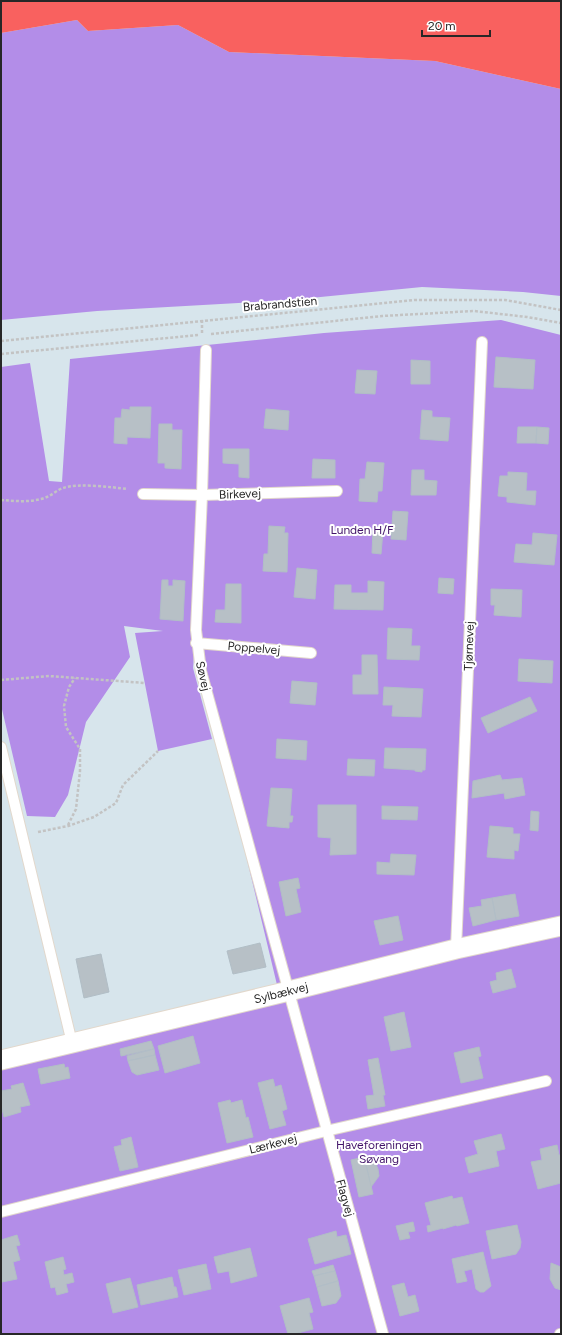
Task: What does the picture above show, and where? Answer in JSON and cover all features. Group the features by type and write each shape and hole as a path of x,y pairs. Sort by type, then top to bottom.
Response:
{"street":[{"name":"Sylbækvej","path":"1,1060 561,926"}],"lane":[{"name":"Tjørnevej","path":"456,950 482,342"},
{"name":"Søvej","path":"206,350 196,643 201,671 289,991"},
{"name":"Birkevej","path":"143,494 202,495 337,491"},
{"name":"Poppelvej","path":"196,643 311,653"},
{"path":"1,747 72,1043"},
{"name":"Flagvej","path":"289,991 326,1131 383,1334"},
{"name":"Lærkevej","path":"1,1212 326,1131 546,1081"}],"path":[{"name":"Brabrandstien","path":"1,341 415,300 505,300 561,310"},
{"path":"1,354 382,316 474,311 527,317 561,323"},
{"path":"1,500 35,501 48,497 62,488 72,486 115,487 129,489 143,494"},
{"path":"1,680 49,676 145,683"},
{"path":"68,826 76,809 80,771 80,749 66,727 64,706 69,688 75,678"},
{"path":"22,835 68,826 94,818 116,803 123,784 158,751"}],"green space":[{"path":"77,20 88,31 178,25 229,52 435,61 561,89 561,296 523,292 422,287 290,300 97,311 1,320 1,33"},
{"path":"501,320 561,335 561,1334 1,1334 1,1065 278,989 195,643 193,668 212,739 158,751 135,633 163,631 124,626 130,657 86,722 68,795 55,817 27,816 1,705 1,367 30,363 49,481 62,482 70,359 324,333"}],"shaded area":[{"path":"1,1 561,1 561,89 435,61 229,52 178,25 88,31 77,20 1,33"}],"building":[{"path":"496,357 535,360 533,389 494,387"},
{"path":"411,360 430,361 430,384 411,384"},
{"path":"357,370 377,371 375,394 355,393"},
{"path":"130,407 151,407 150,438 127,437 127,444 114,443 115,418 121,418 122,409 130,410"},
{"path":"266,409 289,411 288,430 264,428"},
{"path":"422,410 432,411 432,417 450,418 448,441 420,439"},
{"path":"159,424 172,424 172,430 182,430 181,469 165,468 165,463 158,463"},
{"path":"518,427 537,427 536,443 517,443"},
{"path":"537,427 549,428 548,444 536,443"},
{"path":"223,449 249,449 249,478 239,477 239,464 223,463"},
{"path":"313,459 335,460 335,478 312,478"},
{"path":"367,462 384,463 382,491 378,491 377,502 359,501 360,479 365,479"},
{"path":"412,470 424,470 424,480 437,481 436,495 411,495"},
{"path":"508,472 527,473 526,491 536,491 535,505 507,502 507,497 498,496 500,476 508,476"},
{"path":"393,511 408,512 406,540 391,539"},
{"path":"269,526 285,527 284,533 288,533 287,572 263,571 264,554 268,554"},
{"path":"373,530 383,531 381,554 372,553"},
{"path":"533,533 557,535 554,565 514,562 516,544 532,545"},
{"path":"297,568 317,570 315,599 294,597"},
{"path":"439,578 454,579 453,594 438,593"},
{"path":"162,580 168,580 168,586 173,586 173,580 185,581 183,621 160,619"},
{"path":"368,581 384,582 383,610 334,609 335,585 351,585 351,593 368,593"},
{"path":"226,584 241,584 241,623 215,622 216,610 225,610"},
{"path":"491,589 522,590 521,617 494,615 495,605 491,605"},
{"path":"388,628 412,629 411,646 420,646 419,660 387,659"},
{"path":"362,655 377,655 378,694 353,694 353,675 362,675"},
{"path":"519,659 553,661 552,683 518,681"},
{"path":"292,681 317,683 315,705 290,703"},
{"path":"384,687 423,689 421,717 392,716 393,705 383,705"},
{"path":"530,697 537,711 488,733 481,718"},
{"path":"277,739 307,741 306,760 276,758"},
{"path":"385,748 426,749 425,770 422,770 422,772 415,770 384,768"},
{"path":"348,759 375,760 374,776 347,775"},
{"path":"500,775 502,780 522,778 525,795 505,799 504,793 472,798 473,781"},
{"path":"271,788 292,789 290,816 293,816 292,822 289,822 289,828 267,826"},
{"path":"318,805 356,805 356,854 330,855 331,838 318,837"},
{"path":"382,806 418,807 417,820 382,819"},
{"path":"531,811 539,812 538,831 530,830"},
{"path":"490,826 513,828 513,834 520,834 518,851 514,850 514,859 487,857"},
{"path":"391,854 416,855 414,875 377,874 377,862 390,863"},
{"path":"298,878 300,888 296,889 301,912 286,916 279,882"},
{"path":"515,894 519,916 496,920 492,898"},
{"path":"492,898 496,920 473,926 469,908 482,906 481,900"},
{"path":"398,916 403,940 380,945 374,921"},
{"path":"260,943 266,967 233,974 227,951"},
{"path":"101,954 109,992 84,998 76,959"},
{"path":"511,969 516,987 493,993 490,982 497,980 496,973"},
{"path":"404,1012 411,1047 391,1051 384,1017"},
{"path":"193,1036 200,1063 165,1073 158,1046"},
{"path":"151,1041 154,1049 121,1056 120,1049"},
{"path":"479,1047 481,1056 478,1057 483,1078 461,1083 454,1053"},
{"path":"154,1049 155,1055 128,1061 127,1056"},
{"path":"155,1055 159,1070 137,1075 132,1072 128,1061"},
{"path":"378,1058 385,1095 383,1095 385,1106 368,1109 366,1096 374,1095 368,1060"},
{"path":"64,1064 65,1068 68,1067 70,1078 41,1084 38,1069"},
{"path":"273,1079 275,1087 281,1085 287,1109 282,1111 286,1125 270,1129 258,1083"},
{"path":"23,1083 30,1105 20,1107 21,1112 4,1117 1,1105 1,1091 12,1089 11,1086"},
{"path":"230,1100 231,1103 242,1100 246,1118 248,1117 253,1137 227,1143 218,1103"},
{"path":"501,1134 505,1149 496,1151 499,1166 469,1173 465,1158 478,1154 474,1141"},
{"path":"131,1137 138,1167 120,1171 114,1147 122,1145 121,1140"},
{"path":"557,1145 559,1155 561,1155 561,1183 538,1189 531,1162 542,1160 540,1149"},
{"path":"364,1157 375,1162 378,1169 379,1176 371,1187"},
{"path":"364,1157 373,1194 359,1197 351,1160"},
{"path":"452,1196 453,1199 462,1197 469,1223 428,1232 427,1226 431,1225 425,1203"},
{"path":"413,1222 415,1231 408,1232 410,1238 400,1240 396,1226"},
{"path":"517,1225 521,1242 520,1248 516,1254 492,1259 486,1231"},
{"path":"336,1231 337,1237 346,1235 351,1254 315,1264 308,1239"},
{"path":"17,1235 20,1245 16,1246 20,1260 13,1262 17,1279 2,1282 1,1240"},
{"path":"250,1248 257,1276 231,1283 229,1271 218,1273 214,1257"},
{"path":"483,1252 491,1286 484,1292 480,1292 476,1289 472,1269 464,1271 467,1281 457,1283 452,1259"},
{"path":"63,1257 66,1269 63,1270 64,1275 72,1273 74,1282 66,1284 68,1292 57,1295 55,1287 51,1288 45,1262"},
{"path":"551,1263 561,1267 561,1290 555,1288 550,1279"},
{"path":"206,1264 211,1289 184,1295 178,1270"},
{"path":"333,1265 335,1271 314,1276 312,1271"},
{"path":"335,1271 338,1281 317,1287 314,1276"},
{"path":"172,1277 178,1297 141,1305 137,1285"},
{"path":"130,1278 138,1307 113,1313 106,1284"},
{"path":"338,1281 341,1296 336,1303 322,1306 317,1287"},
{"path":"404,1283 408,1297 415,1295 419,1311 400,1316 392,1286"},
{"path":"309,1298 313,1312 309,1313 313,1329 288,1334 280,1306"}],"park label":[{"name":"Lunden H/F","path":"362,530"},
{"name":"Haveforeningen Søvang","path":"379,1152"}]}
